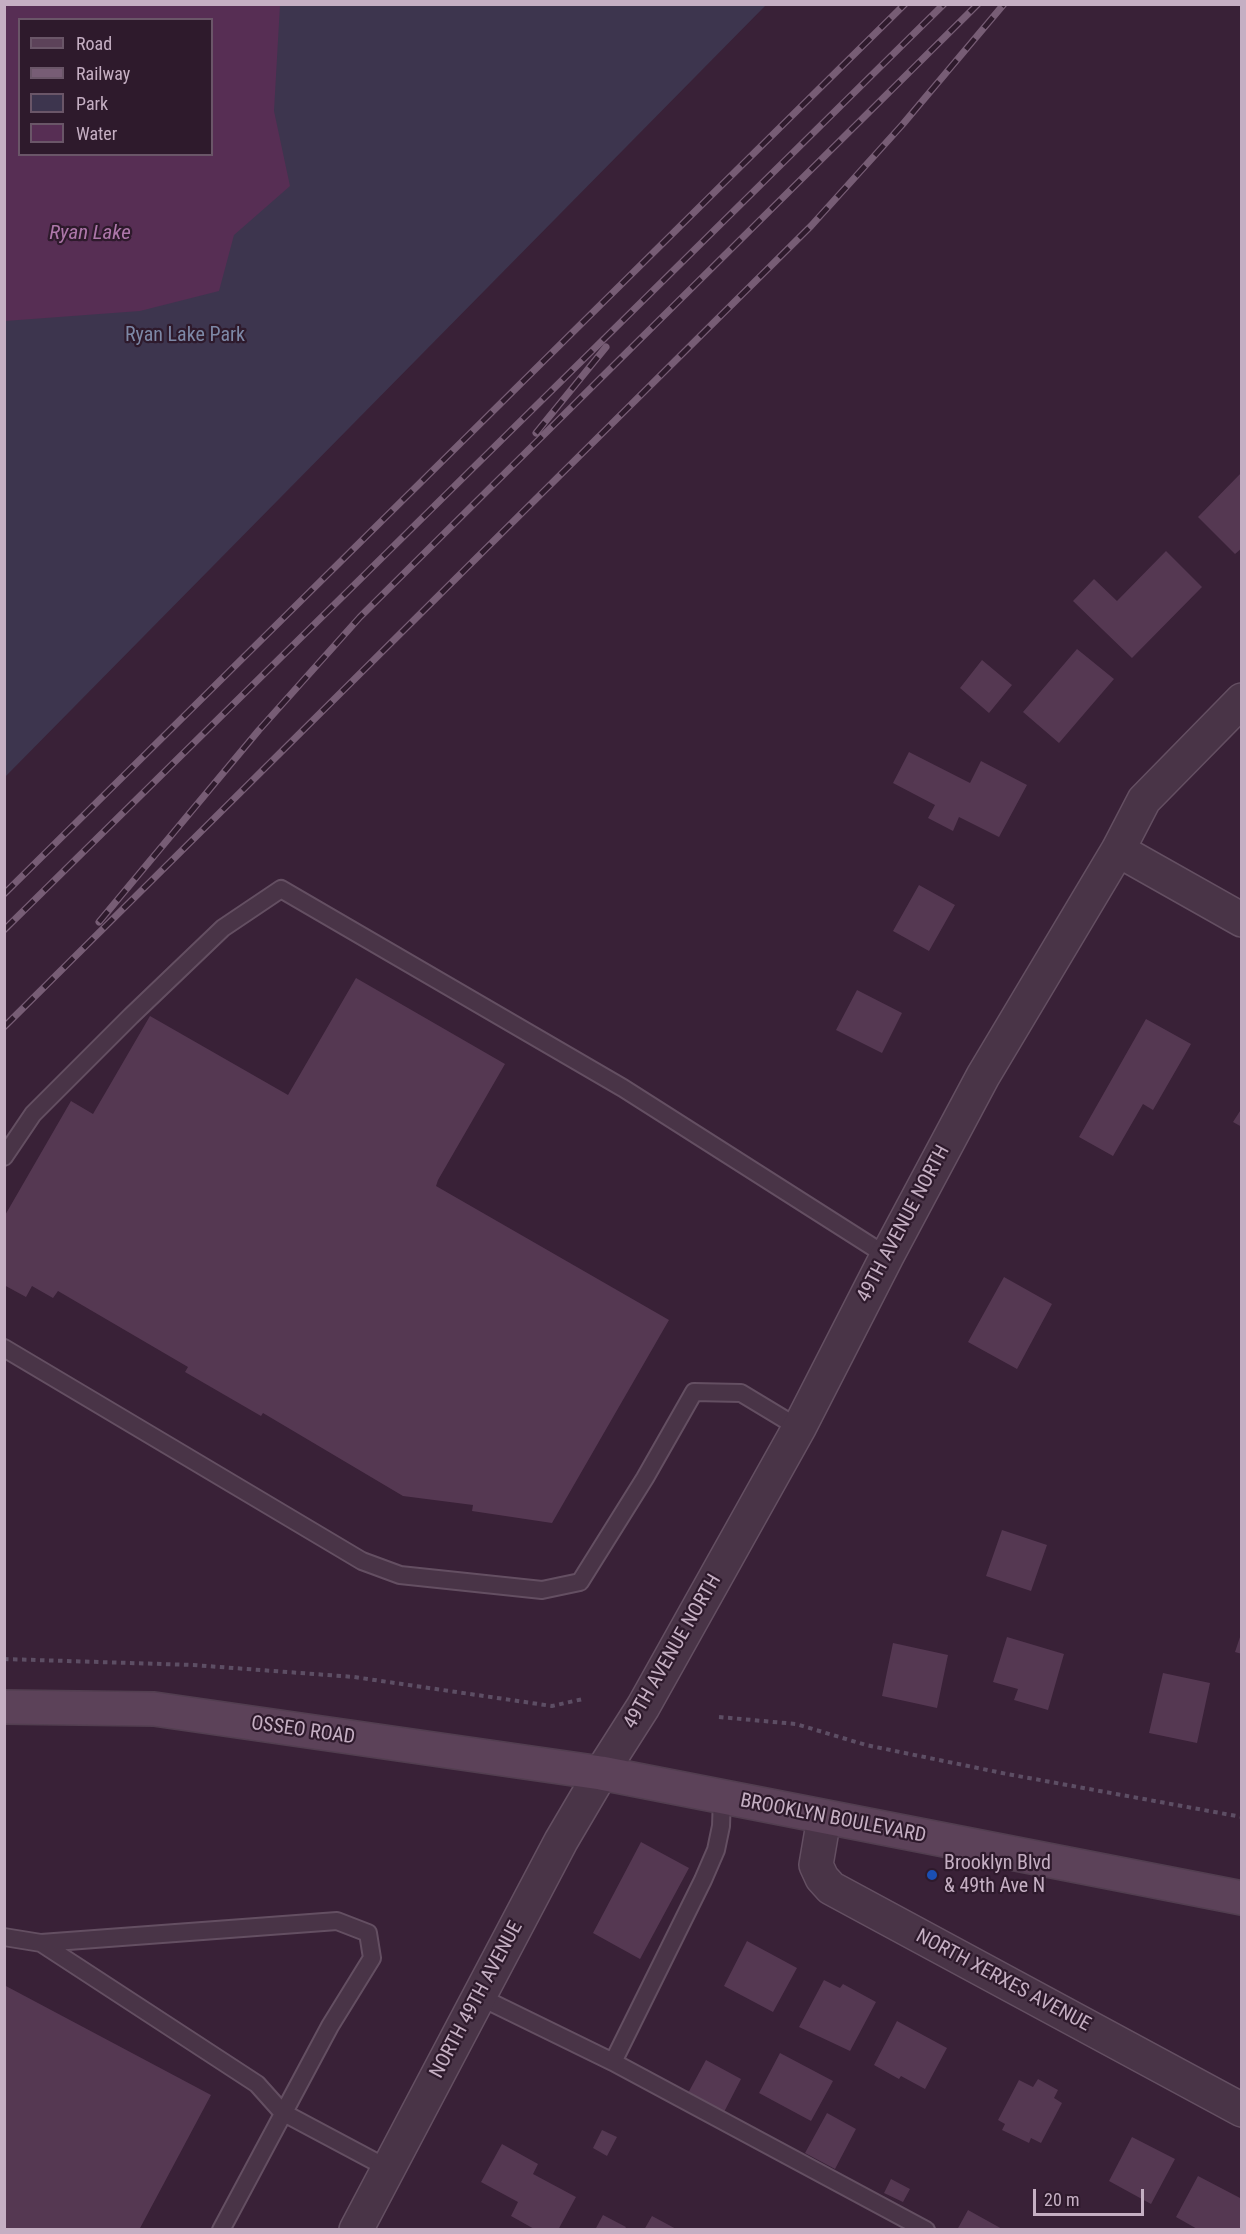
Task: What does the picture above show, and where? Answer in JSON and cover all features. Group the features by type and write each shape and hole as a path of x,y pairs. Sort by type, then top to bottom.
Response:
{"main road":[{"name":"OSSEO ROAD","path":"4,1707 154,1709 601,1773"},
{"name":"BROOKLYN BOULEVARD","path":"601,1773 1242,1898"}],"street":[{"name":"49TH AVENUE NORTH","path":"601,1773 643,1707 798,1428 983,1076 1118,850 1144,800 1242,700"},
{"path":"1118,850 1242,920"},
{"name":"NORTH 49TH AVENUE","path":"356,2229 561,1841 601,1773"},
{"name":"NORTH XERXES AVENUE","path":"824,1818 816,1865 822,1878 831,1888 1242,2110"}],"lane":[{"path":"4,1156 33,1114 131,1016 224,928 281,889 623,1088 887,1256"},
{"path":"4,1348 363,1561 400,1575 542,1590 580,1582 645,1478 694,1392 741,1393 798,1428"},
{"path":"613,2062 711,1860 721,1826 722,1797"},
{"path":"4,1937 41,1942 337,1921 368,1932 372,1958 330,2026 220,2229"},
{"path":"41,1942 257,2084 282,2112 389,2169"},
{"path":"478,1996 613,2062 926,2229"}],"path":[{"path":"4,1659 193,1665 354,1677 552,1706 583,1699"},
{"path":"719,1717 796,1724 866,1745 1242,1817"}],"green space":[{"name":"Ryan Lake Park","path":"5,5 766,5 5,777"}],"water":[{"name":"Ryan Lake","path":"5,4 280,5 274,111 290,186 234,235 219,291 140,311 5,321"}],"building":[{"path":"1242,472 1242,548 1235,554 1198,517"},
{"path":"1166,551 1202,587 1132,658 1073,601 1094,579 1117,601"},
{"path":"1077,649 1114,679 1059,743 1023,712"},
{"path":"982,660 1012,685 989,713 960,688"},
{"path":"909,752 970,783 981,761 1027,785 999,837 959,817 953,831 928,818 935,805 893,783"},
{"path":"919,885 955,905 929,951 893,931"},
{"path":"356,978 505,1064 436,1186 669,1320 552,1523 472,1511 473,1505 403,1496 263,1413 261,1416 185,1372 188,1367 58,1291 53,1298 32,1286 26,1297 4,1285 4,1217 71,1101 93,1114 150,1016 288,1095"},
{"path":"857,990 902,1013 882,1053 836,1030"},
{"path":"1146,1019 1191,1044 1153,1110 1143,1104 1113,1156 1079,1137"},
{"path":"1242,1108 1242,1127 1233,1122"},
{"path":"1004,1277 1052,1304 1017,1369 968,1342"},
{"path":"1002,1530 1047,1545 1031,1591 986,1576"},
{"path":"1242,1634 1242,1654 1235,1652"},
{"path":"1007,1637 1064,1654 1048,1710 1014,1700 1018,1689 993,1682"},
{"path":"893,1643 948,1655 937,1708 882,1696"},
{"path":"1163,1673 1210,1683 1197,1743 1149,1733"},
{"path":"641,1842 689,1868 640,1959 593,1933"},
{"path":"747,1941 797,1968 773,2012 724,1986"},
{"path":"824,1980 840,1988 843,1984 876,2002 850,2051 799,2027"},
{"path":"4,1985 211,2095 139,2230 4,2230"},
{"path":"897,2021 947,2048 925,2089 901,2076 899,2079 874,2065"},
{"path":"780,2053 833,2081 811,2121 759,2093"},
{"path":"706,2060 741,2079 723,2114 687,2095"},
{"path":"1038,2079 1058,2090 1054,2098 1062,2103 1041,2143 1031,2138 1029,2143 1002,2130 1005,2124 998,2120 1019,2080 1033,2087"},
{"path":"827,2113 856,2129 835,2169 805,2153"},
{"path":"602,2130 617,2137 607,2156 593,2148"},
{"path":"1132,2137 1175,2159 1151,2204 1109,2181"},
{"path":"502,2144 538,2164 533,2174 576,2197 558,2230 536,2230 511,2216 518,2202 481,2182"},
{"path":"1198,2176 1242,2199 1242,2230 1199,2230 1176,2217"},
{"path":"891,2179 910,2189 903,2202 884,2193"},
{"path":"968,2210 1004,2230 957,2230"},
{"path":"603,2215 626,2227 624,2230 595,2230"},
{"path":"652,2216 678,2230 644,2230"}],"railway":[{"path":"4,894 905,4"},
{"path":"4,930 944,4"},
{"path":"99,922 259,730 360,617 978,4"},
{"path":"4,1027 811,226 903,124 1004,4"},
{"path":"536,433 606,347"}],"place":[{"name":"Brooklyn Blvd & 49th Ave N","path":"932,1875"}]}
